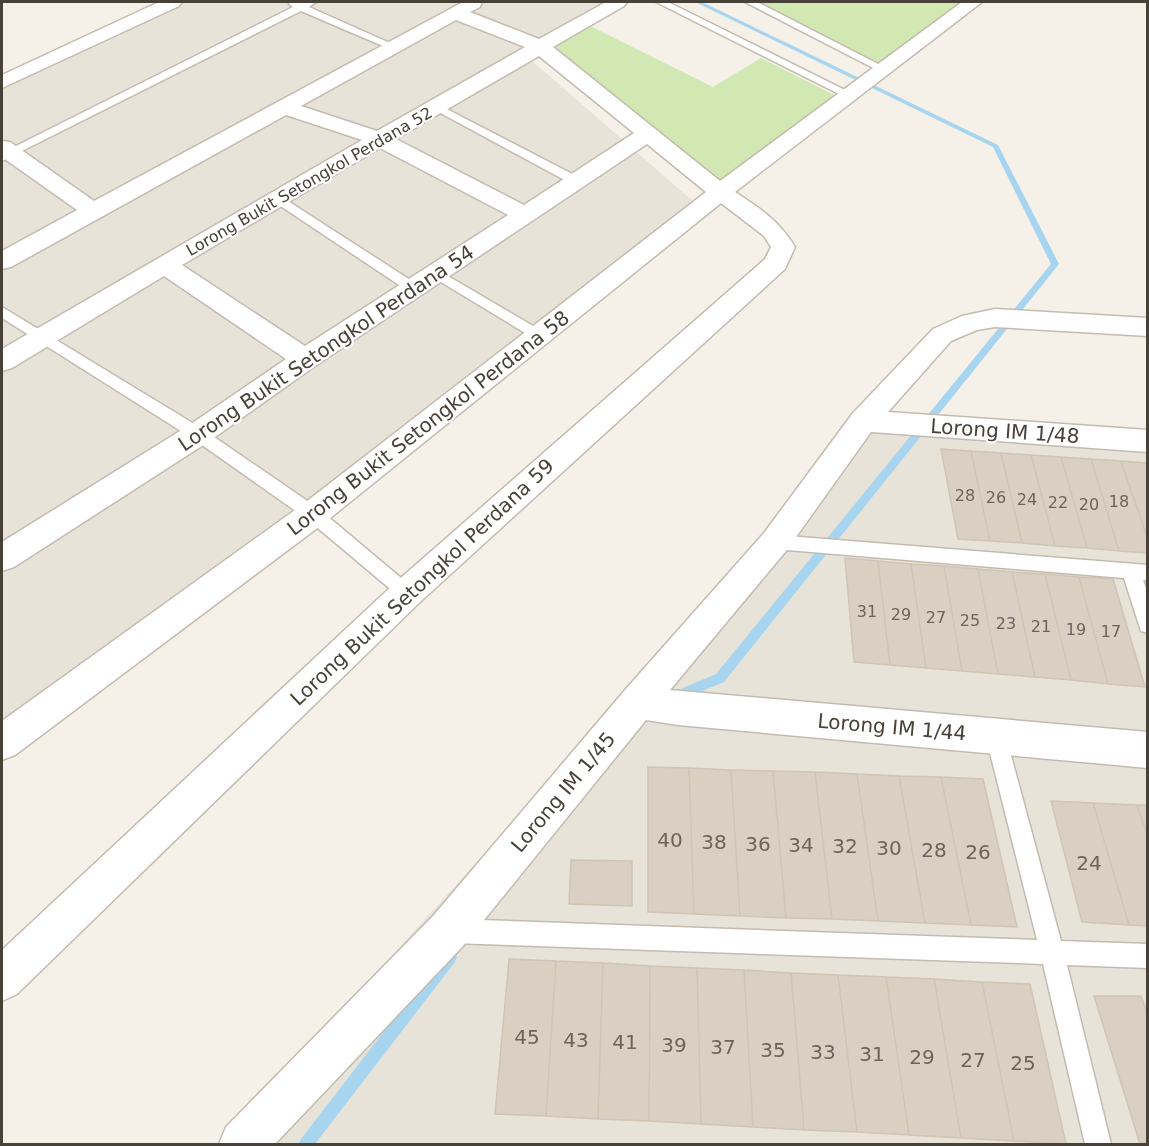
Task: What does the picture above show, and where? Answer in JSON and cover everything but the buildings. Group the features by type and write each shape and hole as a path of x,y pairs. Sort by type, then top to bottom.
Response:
{"street":[{"path":"2,82 173,2"},
{"path":"2,261 477,2"},
{"name":"Lorong Bukit Setongkol Perdana 52","path":"2,361 277,198 382,140 539,46 618,2"},
{"name":"Lorong Bukit Setongkol Perdana 58","path":"2,743 313,514 720,192 973,2"},
{"path":"455,13 539,46 720,192"},
{"path":"284,107 382,140 525,215"},
{"name":"Lorong Bukit Setongkol Perdana 54","path":"8,544 198,434 304,359 648,134"},
{"path":"4,152 93,211"},
{"name":"Lorong Bukit Setongkol Perdana 59","path":"2,979 407,593 776,263 783,247 774,232 720,192"},
{"path":"165,264 304,359"},
{"name":"Lorong IM 1/45","path":"243,1144 448,931 638,702 780,542 868,421 942,335 971,322 995,318 1148,327"},
{"name":"Lorong IM 1/48","path":"868,421 1148,441"},
{"name":"Lorong IM 1/44","path":"638,702 678,708 1148,750"}],"lane":[{"path":"286,2 306,4 394,47"},
{"path":"661,2 854,91"},
{"path":"750,2 881,72"},
{"path":"4,152 306,4"},
{"path":"437,107 576,182"},
{"path":"277,198 413,288"},
{"path":"436,273 540,336"},
{"path":"2,312 198,434 313,514 407,593"},
{"path":"780,542 1139,572 1148,625"},
{"path":"996,737 1052,952 1098,1144"},
{"path":"448,931 1148,956"}],"shaded area":[{"path":"166,2 630,2 531,60 702,209 2,750 2,78"},
{"path":"877,421 1147,442 1147,1144 221,1144"}],"green space":[{"path":"756,2 973,2 885,70"},
{"path":"582,22 713,87 761,58 834,95 720,192 539,46"}],"waterway":[{"path":"675,697 720,678 1055,264 996,146 698,2"},
{"path":"306,1144 450,957"}]}
